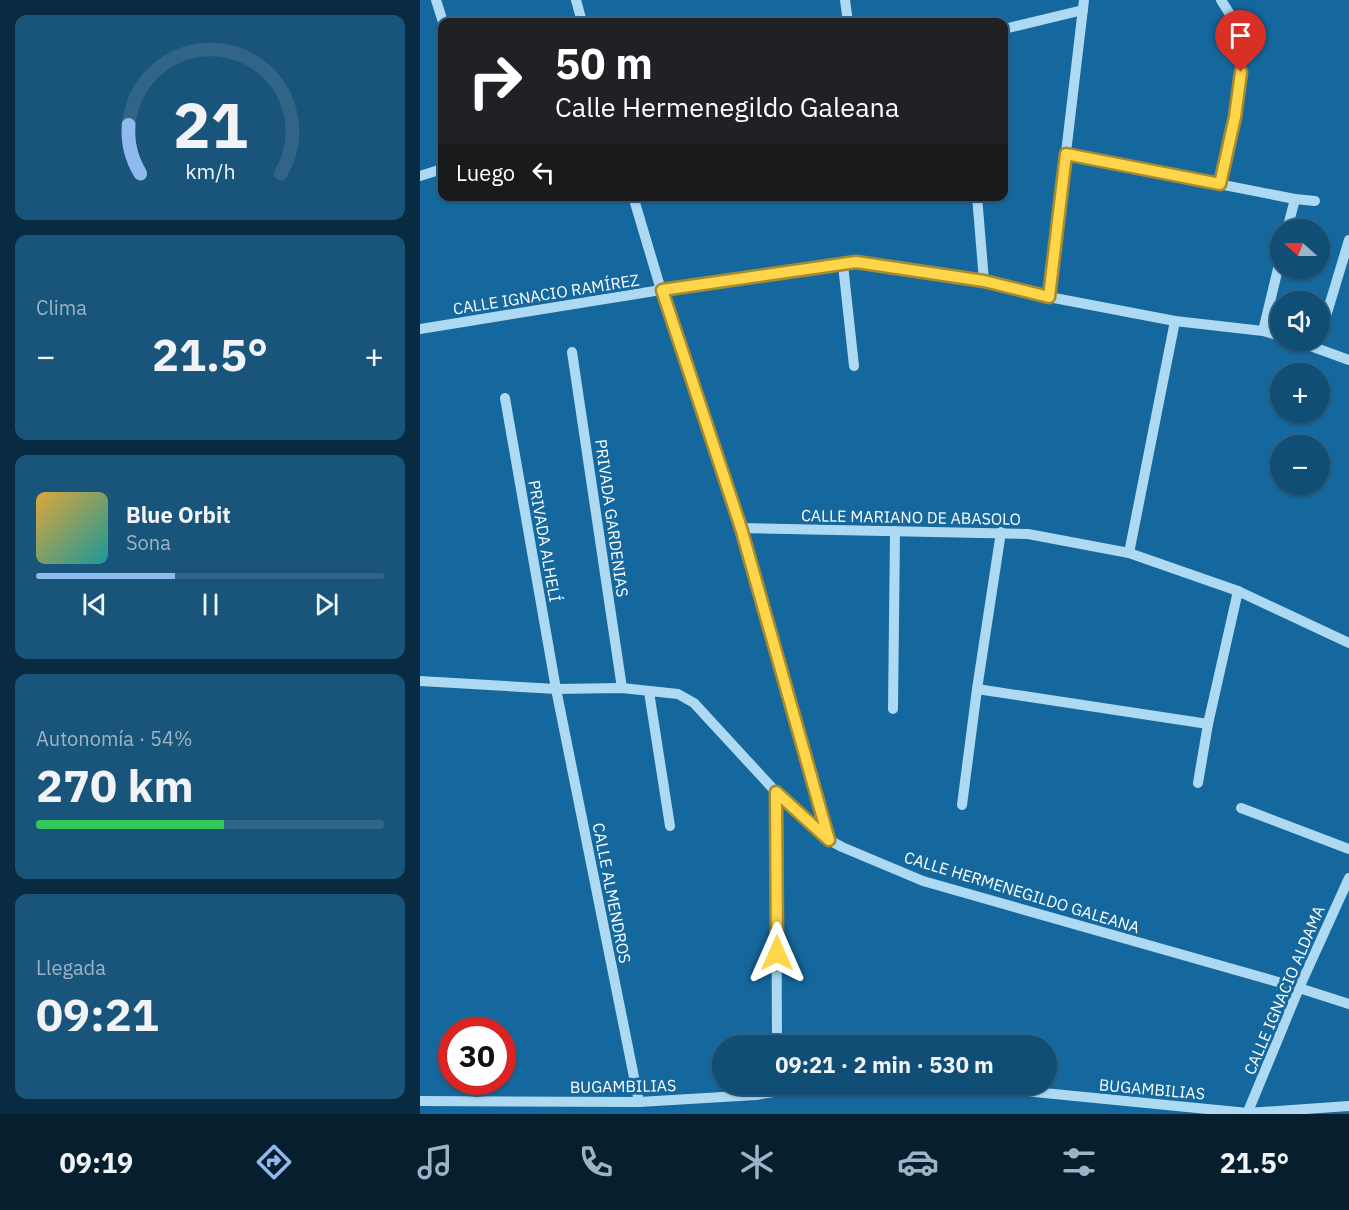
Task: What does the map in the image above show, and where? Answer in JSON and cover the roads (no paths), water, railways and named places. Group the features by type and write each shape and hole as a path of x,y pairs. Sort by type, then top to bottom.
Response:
{"street":[{"path":"436,0 442,18"},
{"path":"576,0 581,18"},
{"path":"845,0 847,18"},
{"path":"1220,184 1235,117 1241,72 1238,27 1221,0"},
{"path":"1008,28 1084,5 1049,297"},
{"path":"1066,154 1315,201"},
{"path":"420,176 438,170"},
{"path":"1290,219 1295,199"},
{"path":"635,201 741,528 829,840"},
{"path":"977,201 984,281"},
{"path":"1330,303 1349,240"},
{"name":"CALLE IGNACIO RAMÍREZ","path":"420,329 856,262 984,281 1049,297 1174,321 1270,333"},
{"path":"843,265 854,366"},
{"path":"1263,331 1275,279"},
{"path":"1129,553 1174,321"},
{"path":"1330,350 1349,360"},
{"name":"PRIVADA GARDENIAS","path":"572,352 622,688"},
{"name":"PRIVADA ALHELÍ","path":"505,398 556,689"},
{"name":"CALLE MARIANO DE ABASOLO","path":"741,528 1001,532 1028,534 1129,553 1238,591 1349,643"},
{"path":"893,709 895,531"},
{"path":"962,805 976,689 1001,532"},
{"path":"1198,783 1208,724 1238,591"},
{"name":"CALLE HERMENEGILDO GALEANA","path":"420,681 556,689 622,688 678,694 694,703 776,792 829,840 842,847 923,881 1349,1004"},
{"name":"CALLE ALMENDROS","path":"556,689 639,1102"},
{"path":"976,689 1208,724"},
{"path":"649,692 670,826"},
{"path":"776,792 777,1035"},
{"path":"1241,808 1349,849"},
{"name":"CALLE IGNACIO ALDAMA","path":"1247,1114 1299,988 1349,878"},
{"name":"BUGAMBILIAS","path":"420,1101 639,1102 712,1095"},
{"name":"BUGAMBILIAS","path":"1057,1095 1247,1114 1349,1106"},
{"path":"446,1114 450,1102"},
{"path":"613,1102 619,1114"}]}
